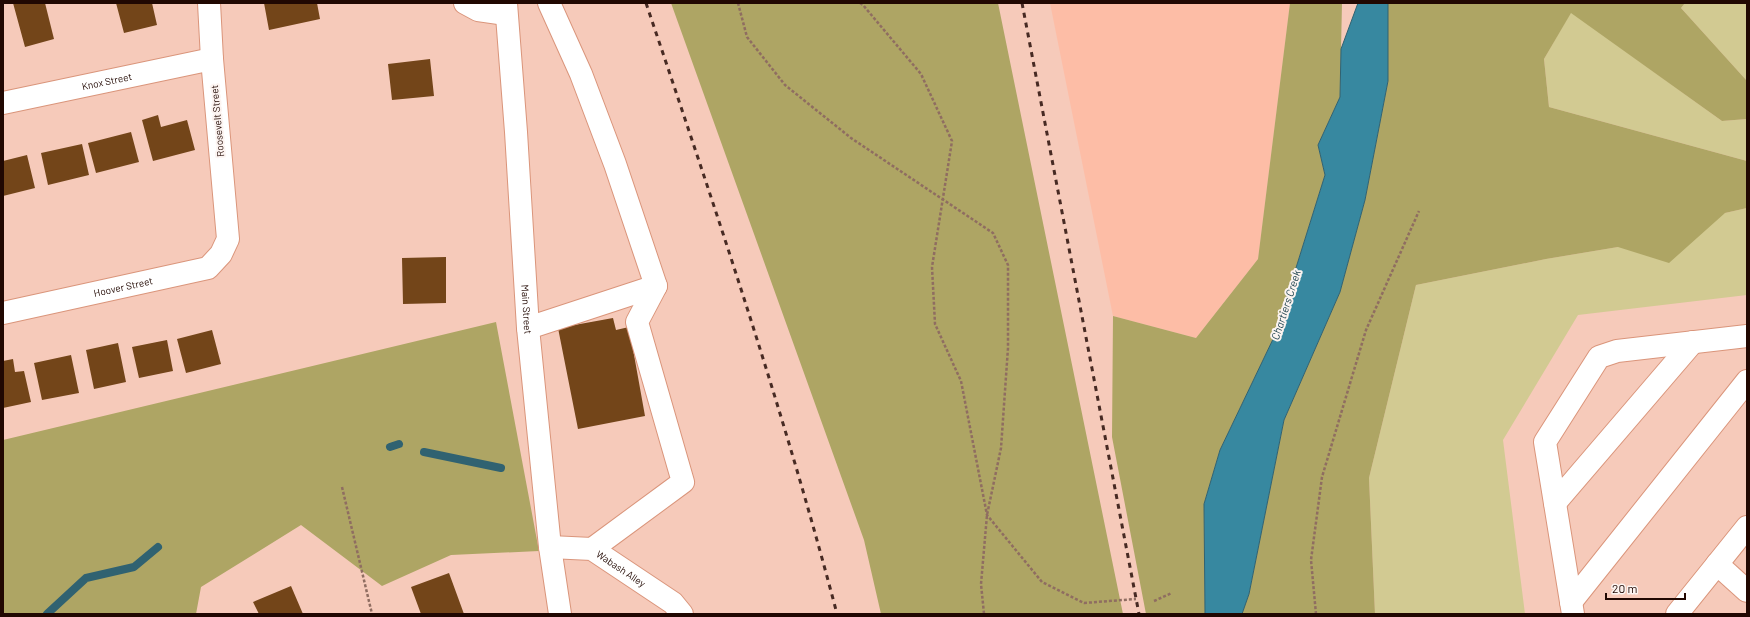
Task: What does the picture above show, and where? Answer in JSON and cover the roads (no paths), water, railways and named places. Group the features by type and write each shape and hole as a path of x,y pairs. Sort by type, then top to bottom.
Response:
{"street":[{"name":"Roosevelt Street","path":"209,3 212,59 228,238"},
{"path":"465,3 478,10 506,8"},
{"path":"549,3 581,74 615,164 656,286 637,322 683,482 592,549"},
{"name":"Main Street","path":"506,8 516,132 528,328 550,547 560,614"},
{"name":"Knox Street","path":"3,103 212,59"},
{"name":"Hoover Street","path":"3,313 208,268 221,254 228,238"},
{"path":"528,328 656,286"},
{"path":"1572,608 1545,442 1599,357 1617,351 1747,336"},
{"path":"1555,503 1693,342"},
{"path":"1572,608 1747,381"},
{"path":"1677,614 1747,527"},
{"name":"Wabash Alley","path":"550,547 592,549 674,603 682,614"},
{"path":"1717,564 1747,591"}],"water":[{"name":"Chartiers Creek","path":"1358,3 1388,3 1388,81 1365,200 1340,292 1284,420 1249,594 1242,614 1205,614 1204,504 1220,450 1275,335 1325,175 1318,145 1340,97 1341,49"}],"waterway":[{"path":"390,447 399,444"},
{"path":"424,452 501,468"},
{"path":"47,614 86,578 134,567 158,547"}],"railway":[{"path":"646,3 771,383 837,614"},
{"path":"1022,3 1139,614"}]}
